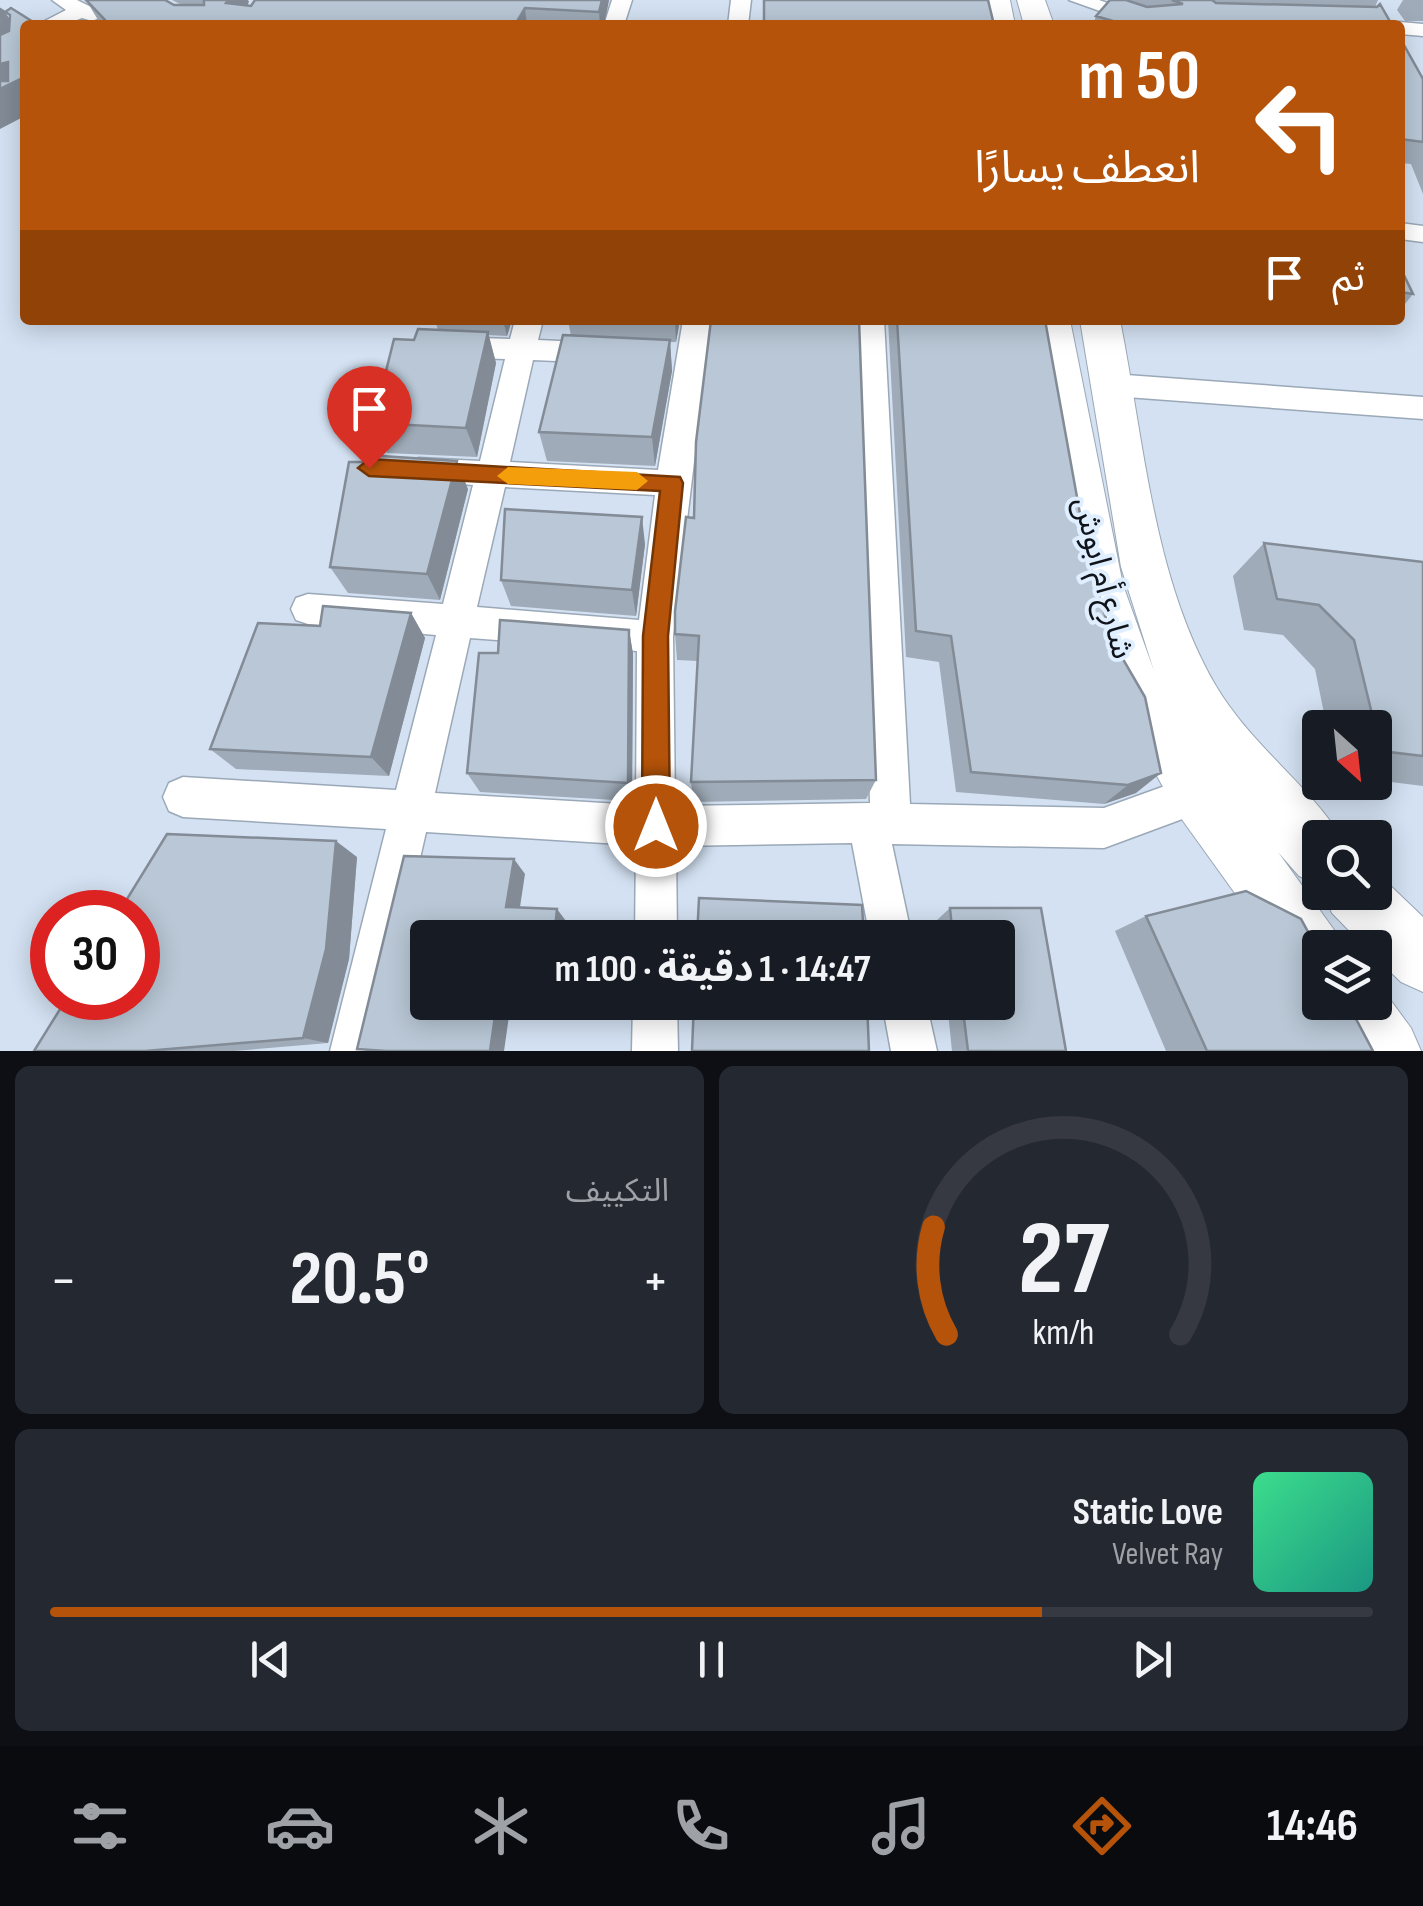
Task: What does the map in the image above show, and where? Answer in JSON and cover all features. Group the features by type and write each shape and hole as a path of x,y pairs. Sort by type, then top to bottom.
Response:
{"street":[{"path":"62,0 81,11 100,14 133,0"},
{"path":"1079,0 1144,20"},
{"path":"60,20 81,11"},
{"path":"656,920 655,636 672,483 663,356 691,325"},
{"path":"870,325 879,824 889,920"},
{"name":"شارع أم ابوش","path":"1051,325 1098,585 1122,666 1198,794 1302,935"},
{"name":"شارع أم ابوش","path":"1101,325 1158,611 1176,660 1222,742 1302,835"},
{"path":"421,346 525,335 663,356"},
{"path":"353,1051 408,808 458,622 525,335"},
{"path":"1113,385 1423,408"},
{"path":"387,469 672,483"},
{"path":"308,609 655,636"},
{"path":"182,797 656,826 1104,828 1198,794"},
{"path":"1372,910 1423,960"},
{"path":"655,1051 656,1020"},
{"path":"908,1020 914,1051"},
{"path":"1365,1020 1388,1051"}],"building":[{"path":"86,0 165,0 174,5 204,5 204,0 228,0 226,3 251,6 255,0 602,0 599,12 525,8 518,20 105,20"},
{"path":"764,0 988,0 993,20 764,20"},
{"path":"1110,0 1147,7 1183,4 1172,0 1212,0 1377,7 1380,4 1389,20 1109,20 1096,16"},
{"path":"11,8 30,20 20,20 20,79 0,89 0,81 8,81 8,62 0,64 0,35 9,31 10,15 5,12"},
{"path":"1405,47 1423,79 1423,142 1405,140"},
{"path":"710,325 859,325 876,780 691,782 699,636 675,634 675,611 686,517 694,518 696,442"},
{"path":"897,325 1046,325 1088,558 1113,642 1145,697 1161,773 1128,785 971,772 951,636 916,631"},
{"path":"418,329 488,332 466,428 373,423 394,339 414,340"},
{"path":"563,335 670,340 652,437 539,432"},
{"path":"365,455 457,461 427,574 330,567 349,462 364,462"},
{"path":"505,509 642,517 632,590 501,580"},
{"path":"1264,543 1423,562 1423,756 1392,752 1392,710 1371,710 1354,640 1319,605 1277,599"},
{"path":"323,606 411,613 371,757 210,749 258,623 320,626"},
{"path":"500,620 629,630 628,783 467,773 479,653 498,653"},
{"path":"167,834 336,841 326,949 303,1038 145,1051 34,1051 53,1020 160,1020 160,890 133,890"},
{"path":"404,856 514,859 506,907 557,909 556,920 410,920 410,1020 494,1020 490,1051 357,1049"},
{"path":"1246,891 1301,919 1307,930 1302,930 1302,1020 1357,1020 1373,1051 1207,1051 1146,916"},
{"path":"699,898 862,905 863,920 698,920"},
{"path":"950,908 1041,908 1066,1051 968,1051 964,1020 1015,1020 1015,920 951,920"},
{"path":"693,1020 868,1020 869,1051 692,1051"}],"slow traffic":[{"path":"508,476 637,481"}],"route":[{"path":"369,468 672,483 655,636 656,826"}]}
